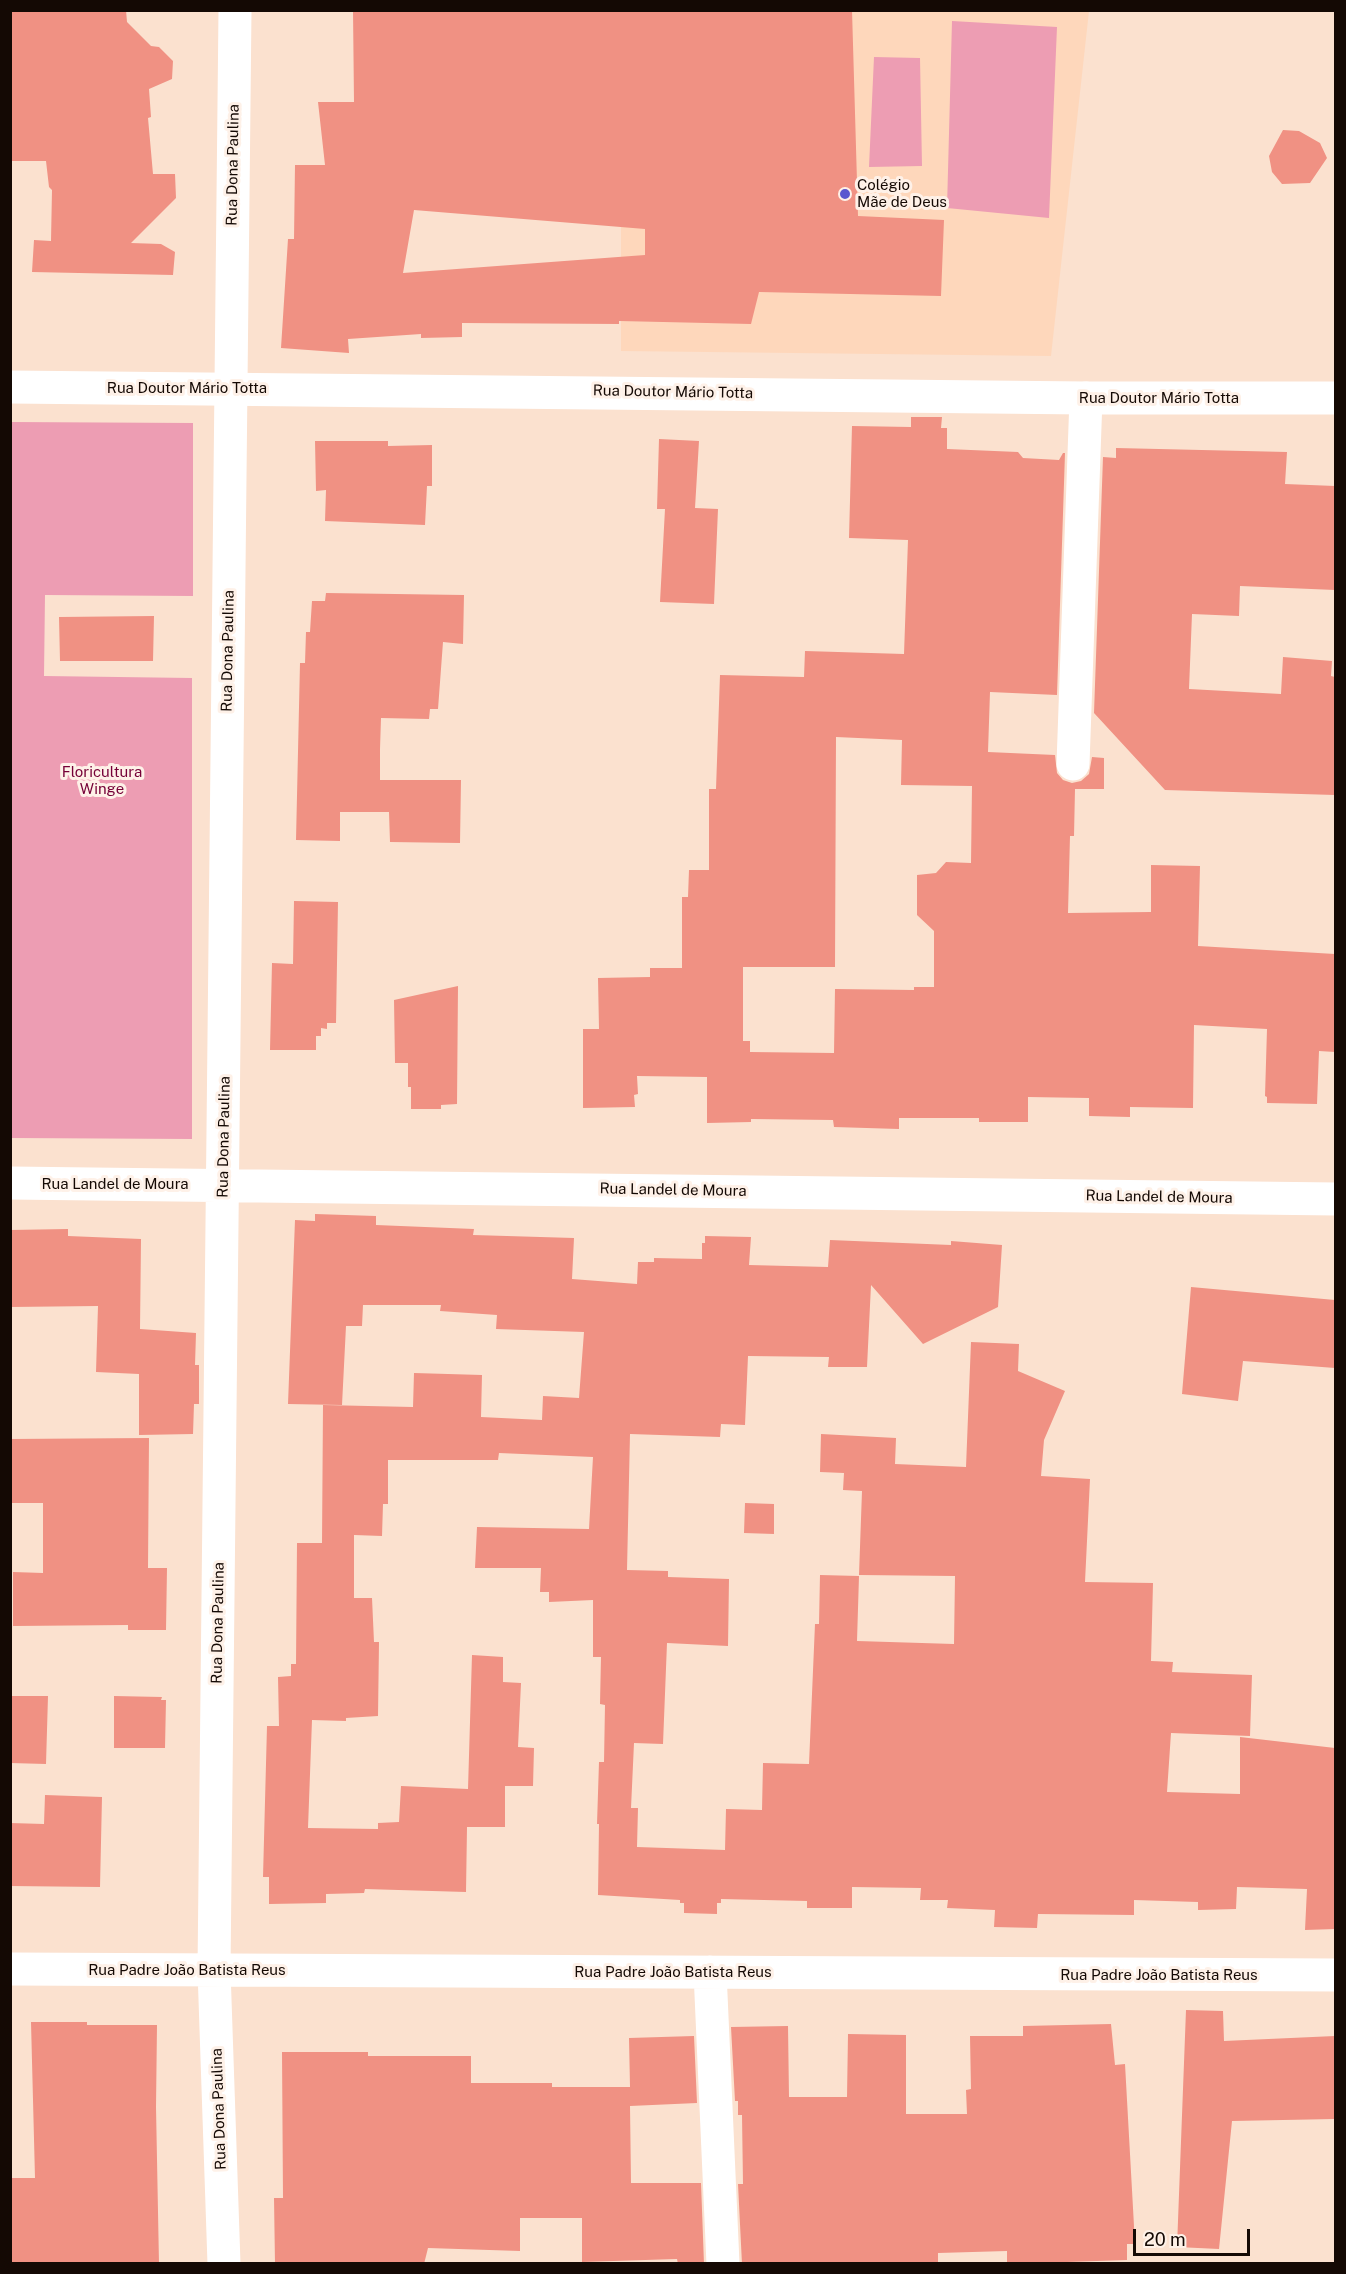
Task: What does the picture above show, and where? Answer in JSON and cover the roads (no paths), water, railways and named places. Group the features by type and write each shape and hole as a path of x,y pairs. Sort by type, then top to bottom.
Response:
{"street":[{"name":"Rua Dona Paulina","path":"224,2264 214,1970 235,10"},
{"name":"Rua Doutor Mário Totta","path":"10,387 1086,398 1335,398"},
{"path":"1073,764 1086,398"},
{"name":"Rua Landel de Moura","path":"10,1183 1335,1199"},
{"name":"Rua Padre João Batista Reus","path":"10,1969 1335,1975"},
{"path":"710,1972 723,2264"}],"place":[{"name":"Colégio Mãe de Deus","path":"845,194"}],"park label":[{"name":"Floricultura Winge","path":"102,780"}]}
